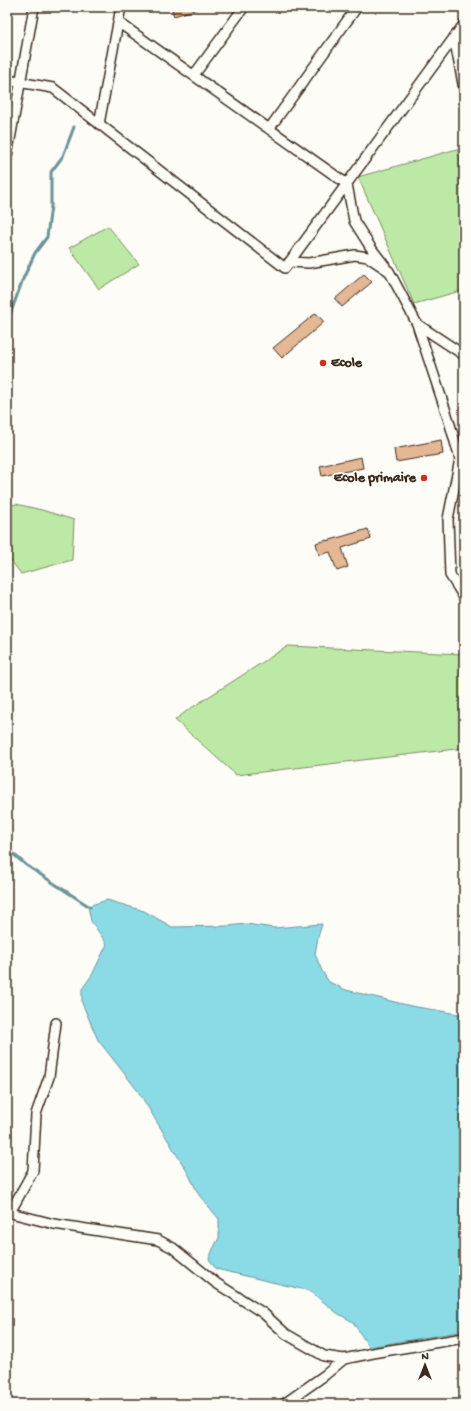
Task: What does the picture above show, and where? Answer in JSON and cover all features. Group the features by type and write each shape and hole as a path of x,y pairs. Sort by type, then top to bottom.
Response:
{"street":[{"path":"7,156 34,7"},
{"path":"99,124 121,7"},
{"path":"194,75 244,7"},
{"path":"269,129 357,7"},
{"path":"118,22 347,184 354,221 371,248 389,271 417,324 460,459 448,519 450,575 464,597"},
{"path":"7,80 53,88 285,268 464,24"},
{"path":"454,37 462,72 464,89"},
{"path":"290,262 309,263 355,255 368,257 389,271"},
{"path":"417,324 464,355"},
{"path":"7,1212 13,1207 33,1171 36,1114 48,1077 56,1023"},
{"path":"7,1212 54,1224 158,1240 173,1248 216,1283 263,1313 286,1334 324,1356 344,1359 464,1338"},
{"path":"284,1404 325,1375 344,1359"}],"green space":[{"path":"457,149 464,173 464,290 414,304 358,177"},
{"path":"108,226 139,264 99,289 69,248"},
{"path":"16,504 74,520 72,560 21,574 7,555 7,506"},
{"path":"288,646 462,654 464,668 464,748 236,775 175,720 188,710"}],"water":[{"path":"107,900 144,911 172,927 228,926 246,924 274,928 322,924 315,954 322,971 329,982 346,990 411,1006 464,1015 464,1331 369,1347 353,1322 337,1313 310,1291 216,1269 209,1259 219,1238 219,1219 199,1195 188,1173 138,1091 98,1040 82,1003 82,989 92,975 107,944 91,921 88,906"}],"building":[{"path":"171,7 197,7 197,9 174,16"},
{"path":"364,274 372,282 342,307 335,299"},
{"path":"316,313 324,322 282,358 273,348"},
{"path":"441,440 443,454 396,462 394,449"},
{"path":"361,457 363,468 322,476 320,466"},
{"path":"368,529 371,539 342,548 348,567 337,571 330,552 319,555 316,543"}],"waterway":[{"path":"7,332 11,312 23,279 35,253 47,237 51,206 51,172 63,156 74,127"},
{"path":"7,357 9,371 7,375"},
{"path":"7,841 11,852 26,865 90,907"}],"place":[{"name":"Ecole","path":"323,363"},
{"name":"Ecole primaire","path":"424,478"}]}
